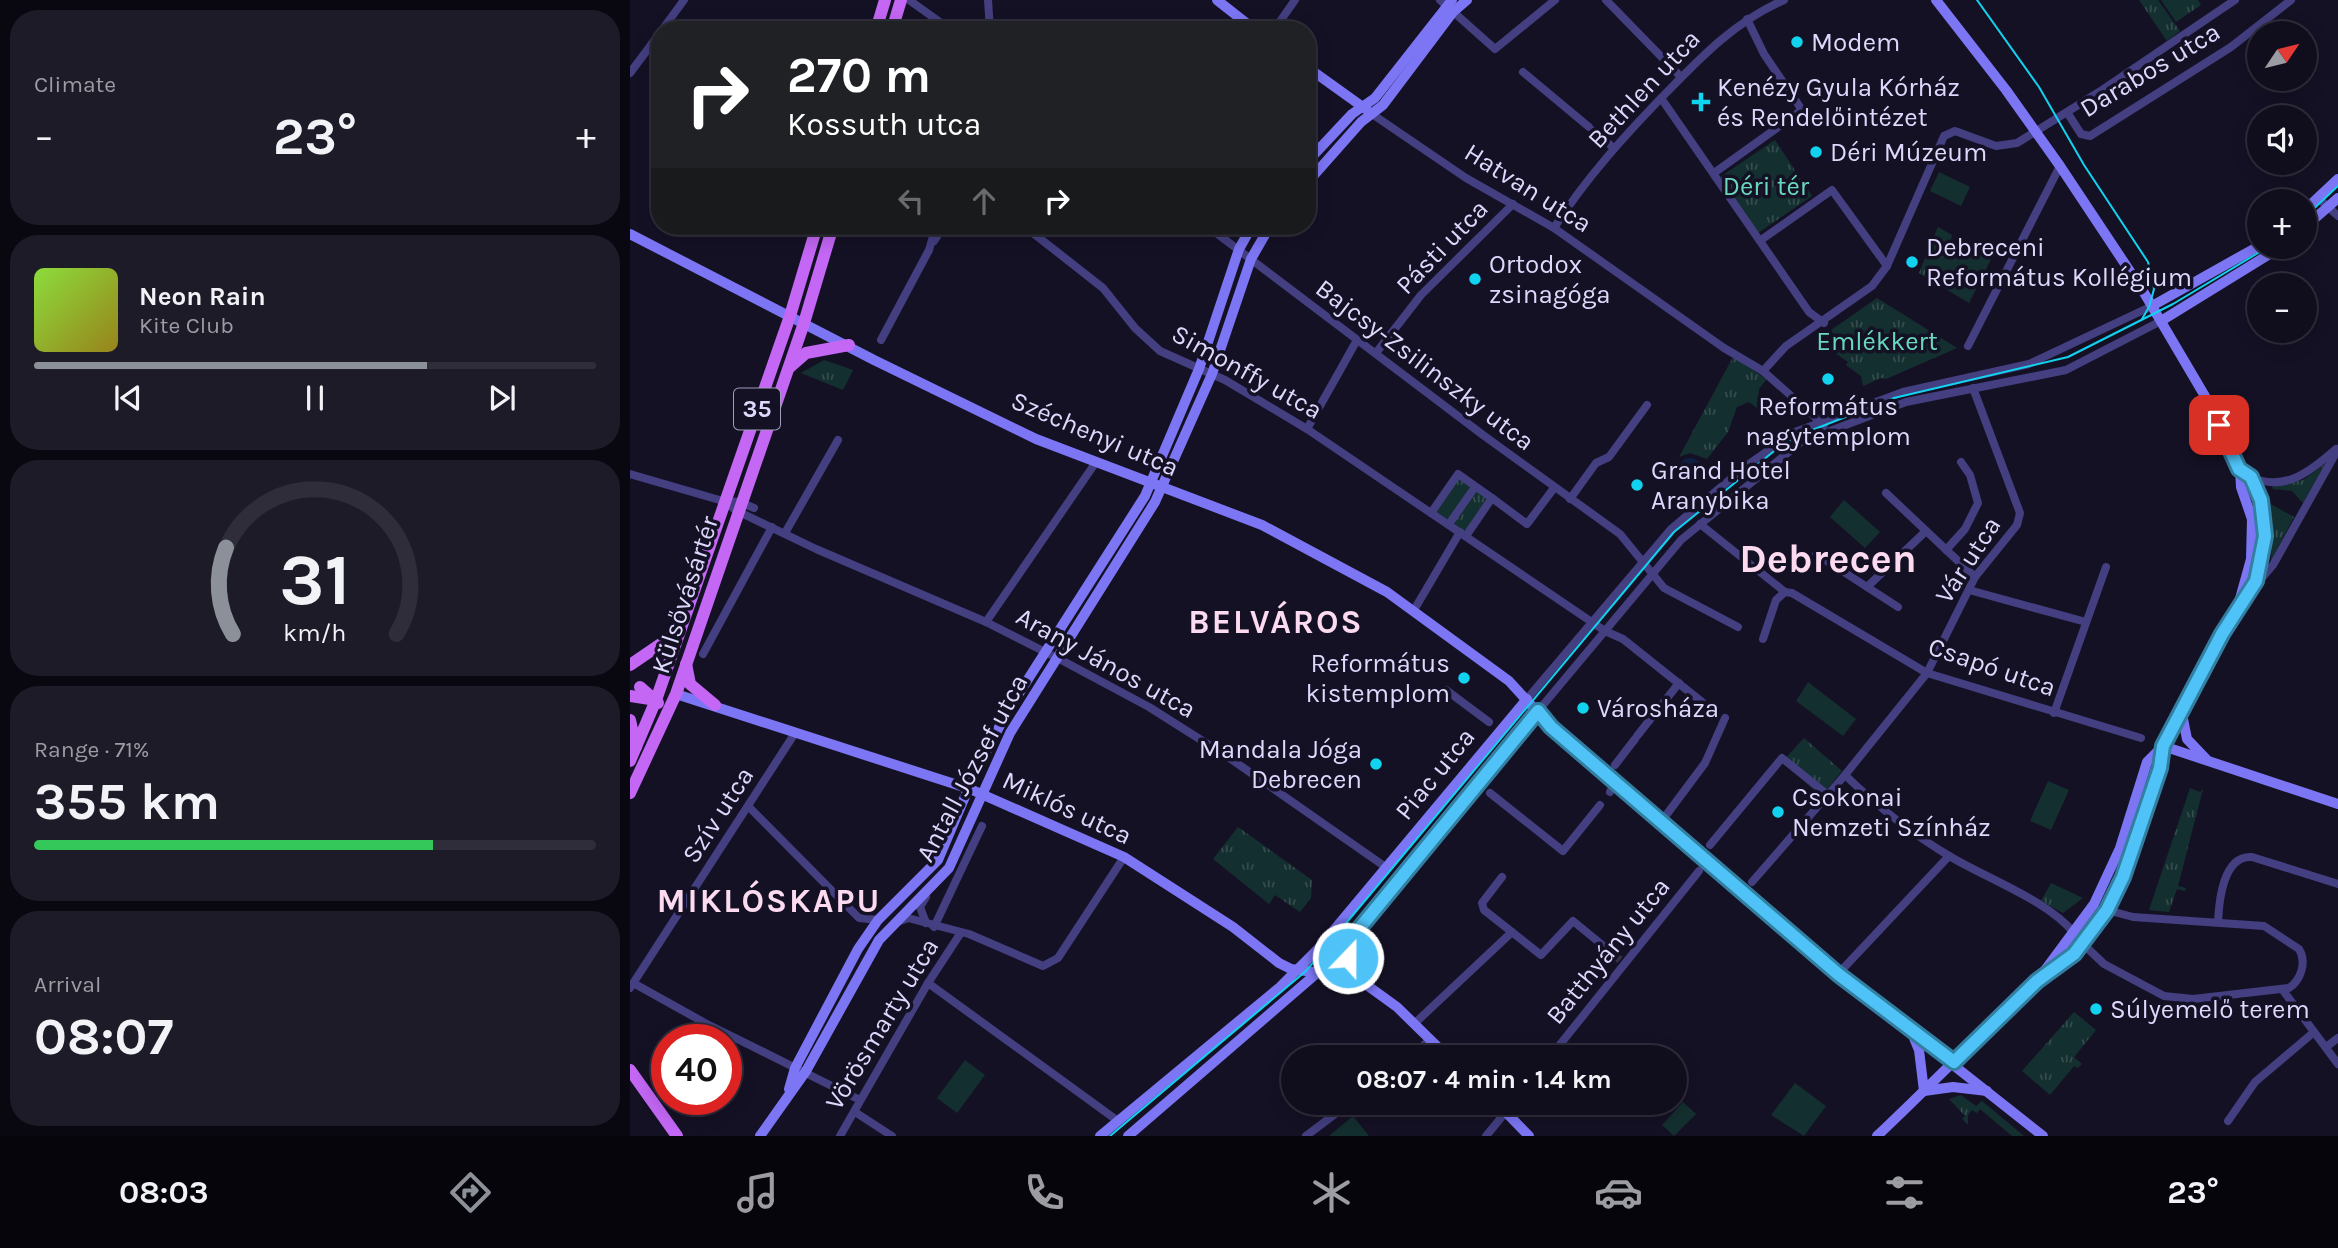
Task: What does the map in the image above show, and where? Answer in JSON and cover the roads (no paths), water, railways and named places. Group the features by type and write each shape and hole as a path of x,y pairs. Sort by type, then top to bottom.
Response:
{"main road":[{"path":"879,21 885,0"},
{"path":"895,21 901,0"},
{"name":"35","path":"790,316 814,235"},
{"name":"35","path":"804,323 830,235"},
{"name":"Külsővásártér","path":"630,761 657,695 790,316"},
{"name":"Külsővásártér","path":"630,793 676,694 804,323"},
{"path":"785,377 794,361 806,354 849,345"},
{"path":"630,665 671,637 684,618"},
{"path":"686,664 691,684 715,705"},
{"path":"633,690 667,699 676,694"},
{"path":"657,695 661,711 660,728"},
{"path":"630,720 636,747"},
{"path":"630,1070 677,1136"}],"street":[{"path":"909,0 938,21"},
{"path":"988,0 989,21"},
{"path":"1217,0 1244,21"},
{"path":"1280,21 1295,0"},
{"path":"1316,154 1368,110 1383,105 1448,4 1467,0"},
{"path":"1448,4 1495,48 1555,0"},
{"path":"1606,0 1681,77"},
{"name":"Bethlen utca","path":"1554,228 1614,148 1720,38 1746,19 1784,0"},
{"path":"2067,112 2235,0"},
{"name":"Darabos utca","path":"1763,371 1786,346 1824,323 1872,286 1887,266 1944,136 1955,131 2003,146 2017,143 2067,112 2081,134 2090,136 2231,47 2291,0"},
{"path":"668,21 682,1"},
{"path":"1940,4 2060,166 2152,306 2209,402 2239,469 2241,487 2252,519 2257,559 2238,606 2180,709 2163,746 2160,768 2123,877 2107,910 2074,954 2037,981"},
{"path":"1714,173 1802,110 1764,54 1746,19"},
{"path":"630,73 651,45"},
{"path":"1523,72 1614,148"},
{"name":"Hatvan utca","path":"1316,73 1457,172 1554,228 1724,348 1763,371 1823,422"},
{"path":"1661,97 1809,312 1824,323"},
{"path":"1316,173 1362,121 1368,110"},
{"path":"1968,346 2060,166"},
{"path":"2338,179 2318,198 2338,216"},
{"path":"1761,240 1832,190 1887,266"},
{"path":"2317,217 2338,198"},
{"name":"Pásti utca","path":"1376,353 1421,295 1513,204"},
{"name":"Széchenyi utca","path":"630,234 1036,439 1262,525 1414,610 1509,681 1551,727 1838,974 1954,1062 2043,1136"},
{"path":"929,250 933,235"},
{"path":"881,340 938,235"},
{"name":"Simonffy utca","path":"1035,235 1103,288 1135,328 1160,351 1212,374 1307,429 1463,534"},
{"name":"Bajcsy-Zsilinszky utca","path":"1220,235 1554,488 1620,534 1664,588 1738,627"},
{"path":"1155,485 1199,369 1239,249 1247,235"},
{"path":"1155,485 1212,374 1251,259 1265,235"},
{"path":"2152,306 2247,253"},
{"path":"2161,321 2262,259"},
{"name":"Piac utca","path":"1100,1136 1293,974 1387,868 1671,528 1701,501 1795,432 1903,393 2029,364 2152,306"},
{"name":"Piac utca","path":"1128,1136 1318,973 1354,935 1681,540 1801,442 1906,402 2066,370 2161,321"},
{"path":"1307,429 1357,340"},
{"name":"Vár utca","path":"1752,882 1845,775 1927,673 1975,577 2017,525 2020,513 1973,388"},
{"path":"1903,393 1906,402"},
{"path":"1570,499 1596,463 1609,457 1647,405"},
{"path":"1823,422 1826,431"},
{"path":"785,533 838,440"},
{"path":"2239,469 2251,477 2268,482 2294,479 2338,448"},
{"path":"2238,606 2273,565 2338,448"},
{"path":"986,622 1096,462"},
{"path":"1946,550 1965,529 1978,503 1970,475 1961,462"},
{"path":"630,474 739,506"},
{"path":"1431,513 1458,474 1527,524 1554,488"},
{"path":"2247,595 2256,581 2264,517 2251,477"},
{"name":"Antall József utca","path":"760,1136 788,1095 858,949 878,920 938,860 996,732 1044,651 1145,496 1155,485"},
{"name":"Antall József utca","path":"801,1070 870,955 892,925 929,890 955,857 1010,733 1141,524 1155,485"},
{"path":"1449,524 1475,487"},
{"path":"1886,494 1975,577"},
{"path":"1414,610 1463,534 1492,498"},
{"name":"Külsővásártér","path":"739,506 754,508"},
{"name":"Külsővásártér","path":"739,506 785,533"},
{"name":"Csapó utca","path":"1700,524 1785,592 1792,593 1927,673 2141,738"},
{"name":"Külsővásártér","path":"703,654 772,527"},
{"path":"1867,587 1926,531"},
{"name":"Arany János utca","path":"785,533 986,622 1149,707 1228,757 1387,868"},
{"path":"1463,534 1605,631 1623,639 1702,702"},
{"path":"1816,554 1898,607"},
{"path":"2054,713 2106,567"},
{"path":"1969,590 2086,622"},
{"path":"1763,639 1776,600 1785,592"},
{"path":"1615,765 1679,683"},
{"path":"1446,691 1486,720"},
{"name":"Miklós utca","path":"676,694 970,789 1124,857 1233,927 1293,974"},
{"path":"2180,709 2187,738 2209,762"},
{"path":"1661,822 1705,763 1725,718"},
{"name":"Szív utca","path":"632,986 795,733"},
{"path":"2163,746 2338,804"},
{"path":"1877,1136 2037,981 2074,933 2094,904 2111,871 2147,762 2163,746"},
{"path":"1710,845 1783,758 1828,795"},
{"path":"1845,775 1880,808 1949,856 2055,915 2104,964 2164,996 2193,999 2283,989 2293,986 2301,969 2303,957 2299,949 2266,927 2126,916 2107,910"},
{"path":"1490,793 1563,851 1600,805"},
{"path":"748,806 859,918 878,920"},
{"name":"Antall József utca","path":"931,926 982,826"},
{"path":"1838,974 1949,856"},
{"path":"892,925 908,918 960,934 969,934 1043,966 1058,958 1124,857"},
{"path":"2218,922 2221,892 2234,864 2242,858 2252,857 2338,884"},
{"name":"Batthyány utca","path":"1559,1045 1622,962 1699,871"},
{"path":"1502,877 1482,903 1484,910 1541,955 1573,921 1606,948"},
{"path":"929,890 920,907 931,926"},
{"path":"1414,1024 1512,932"},
{"name":"Vörösmarty utca","path":"840,1136 928,983 960,934"},
{"path":"1354,935 1348,958 1352,970 1435,1045"},
{"path":"1289,999 1293,974 1318,973 1368,986"},
{"path":"928,983 1118,1121"},
{"path":"632,986 860,1100"},
{"path":"2283,989 2338,1063"},
{"path":"1911,1030 1919,1050 1924,1091"},
{"path":"2228,1121 2255,1082 2314,1032"},
{"path":"2326,1047 2338,1038"},
{"path":"1425,1045 1430,1040"},
{"path":"1924,1091 1960,1087 1989,1091"},
{"path":"855,1112 892,1136"},
{"path":"1306,1136 1334,1115"},
{"path":"1486,1136 1504,1115"},
{"path":"1509,1115 1529,1136"}],"water":[{"path":"1690,458 1698,461 1701,469 1698,477 1690,480 1682,477 1679,469 1682,461"}],"tunnel":[{"path":"1606,948 1620,960"}],"tram line":[{"path":"1977,0 2039,87 2084,165 2148,262 2154,289 2142,319"},
{"path":"2317,206 2338,186"},
{"path":"1110,1136 1306,971 1674,532 1773,452 1797,436 1894,398 2068,357 2173,304 2248,259"}],"place":[{"name":"Modem","path":"1797,42"},
{"name":"Kenézy Gyula Kórház és Rendelőintézet","path":"1701,102"},
{"name":"Déri Múzeum","path":"1816,152"},
{"name":"Debreceni Református Kollégium","path":"1912,262"},
{"name":"Ortodox zsinagóga","path":"1475,279"},
{"name":"Református nagytemplom","path":"1828,379"},
{"name":"Grand Hotel Aranybika","path":"1637,485"},
{"name":"Református kistemplom","path":"1464,678"},
{"name":"Városháza","path":"1583,708"},
{"name":"Mandala Jóga Debrecen","path":"1376,764"},
{"name":"Csokonai Nemzeti Színház","path":"1778,812"},
{"name":"Súlyemelő terem","path":"2096,1009"}],"district":[{"name":"Debrecen","path":"1828,558"},
{"name":"BELVÁROS","path":"1276,622"},
{"name":"MIKLÓSKAPU","path":"769,901"}],"park label":[{"name":"Déri tér","path":"1766,186"},
{"name":"Emlékkert","path":"1877,341"}]}
